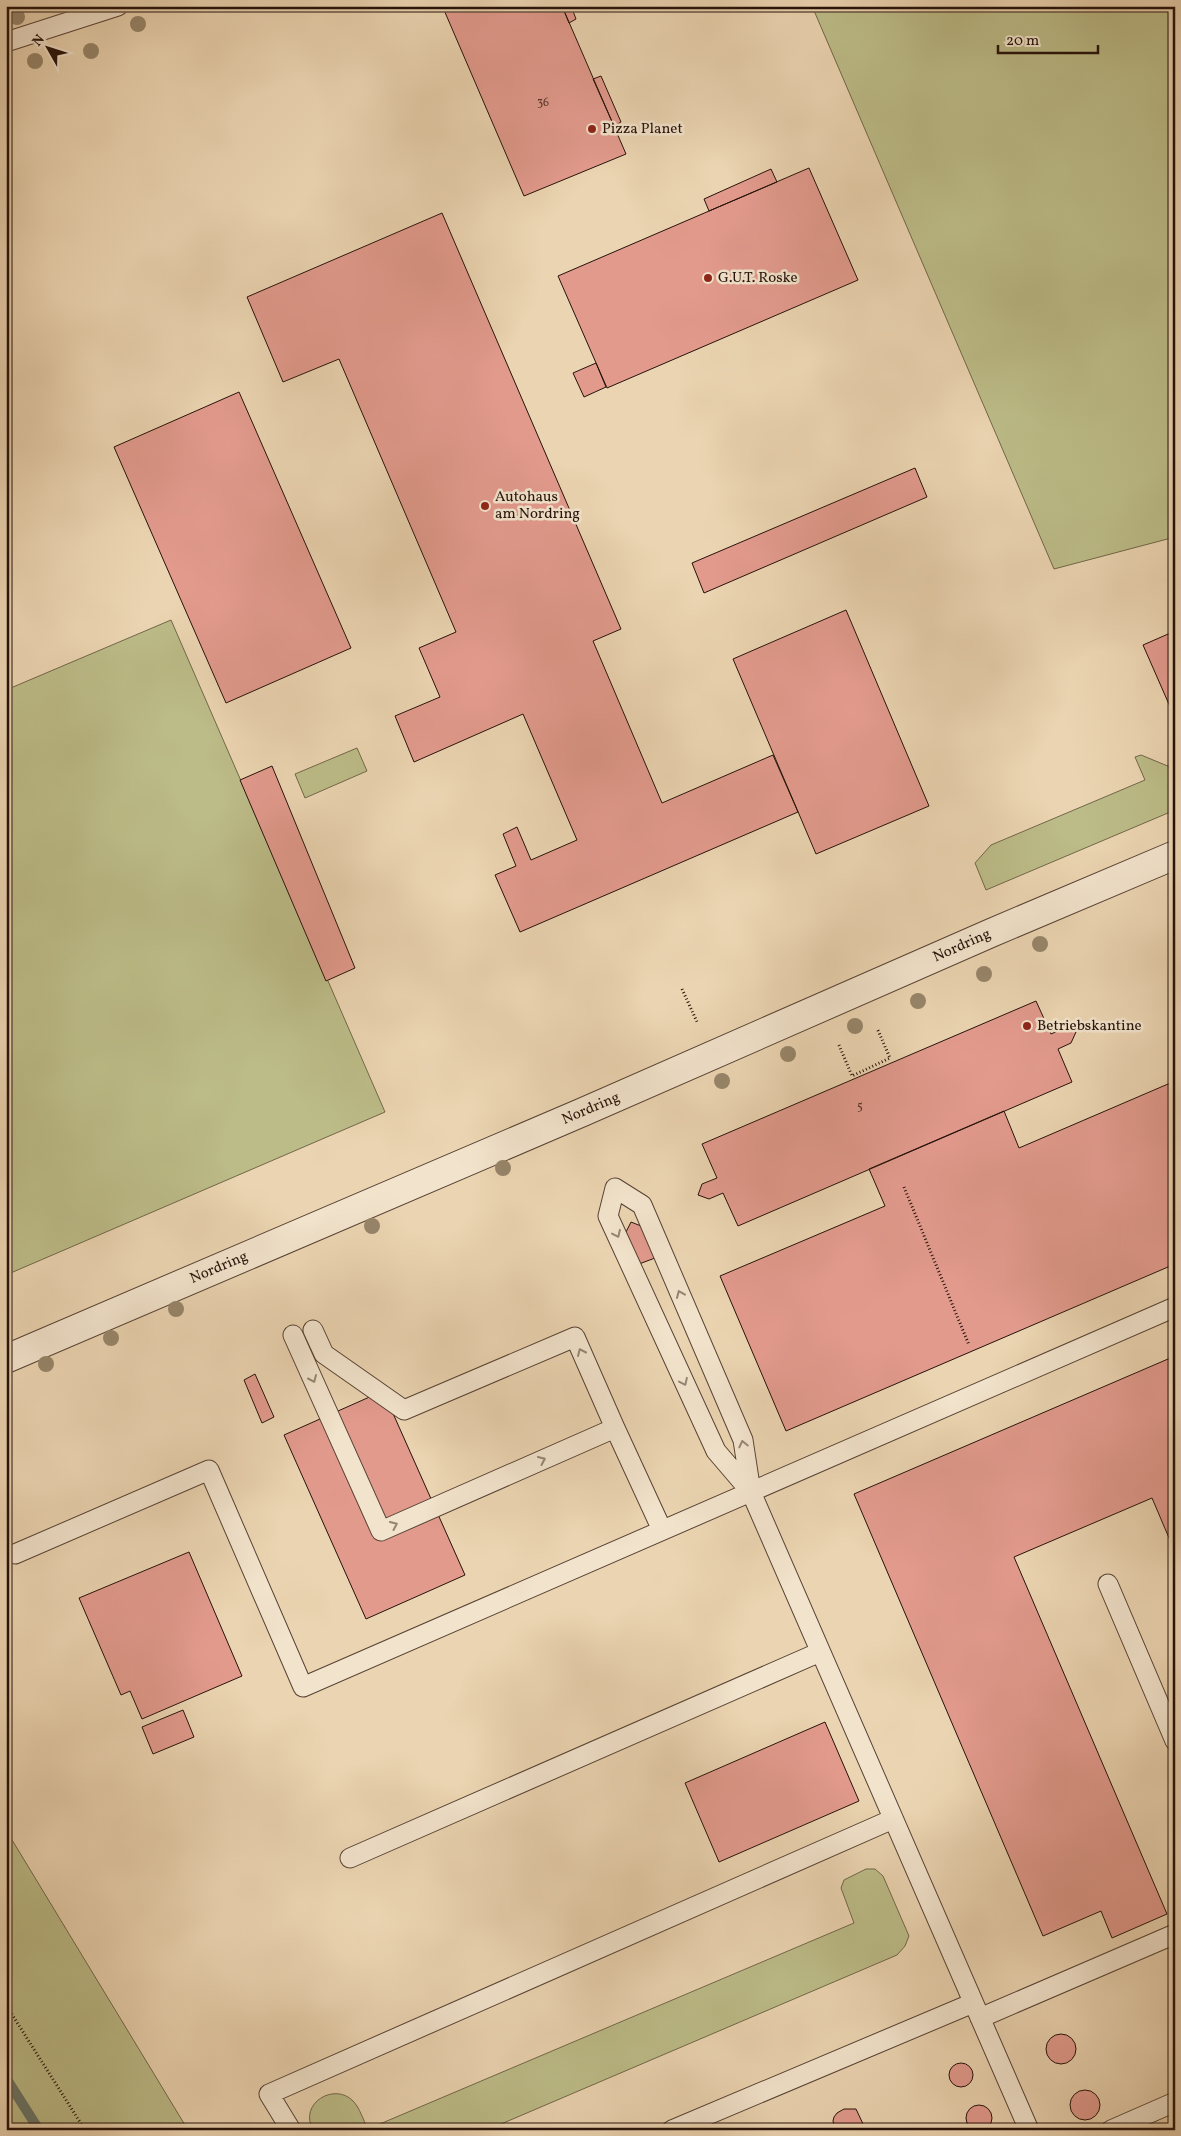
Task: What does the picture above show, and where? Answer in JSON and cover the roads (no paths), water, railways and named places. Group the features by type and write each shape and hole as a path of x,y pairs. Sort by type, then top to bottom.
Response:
{"street":[{"name":"Nordring","path":"6,1359 584,1112 1175,855"}],"lane":[{"path":"6,42 118,6"},
{"path":"751,1492 716,1451 608,1216 615,1188 642,1205 743,1440 751,1492 1029,2130"},
{"path":"15,1554 209,1470 303,1687 1175,1307"},
{"path":"313,1330 324,1354 404,1410 575,1337 662,1530"},
{"path":"294,1335 381,1531 615,1428"},
{"path":"1108,1584 1175,1741"},
{"path":"350,1858 820,1652"},
{"path":"291,2130 269,2094 893,1819"},
{"path":"672,2130 1175,1934"},
{"path":"1111,2130 1175,2102"}],"waterway":[{"path":"6,2078 39,2130"}],"place":[{"name":"Pizza Planet","path":"592,129"},
{"name":"G.U.T. Roske","path":"708,278"},
{"name":"Autohaus am Nordring","path":"485,506"},
{"name":"Betriebskantine","path":"1027,1026"}]}
